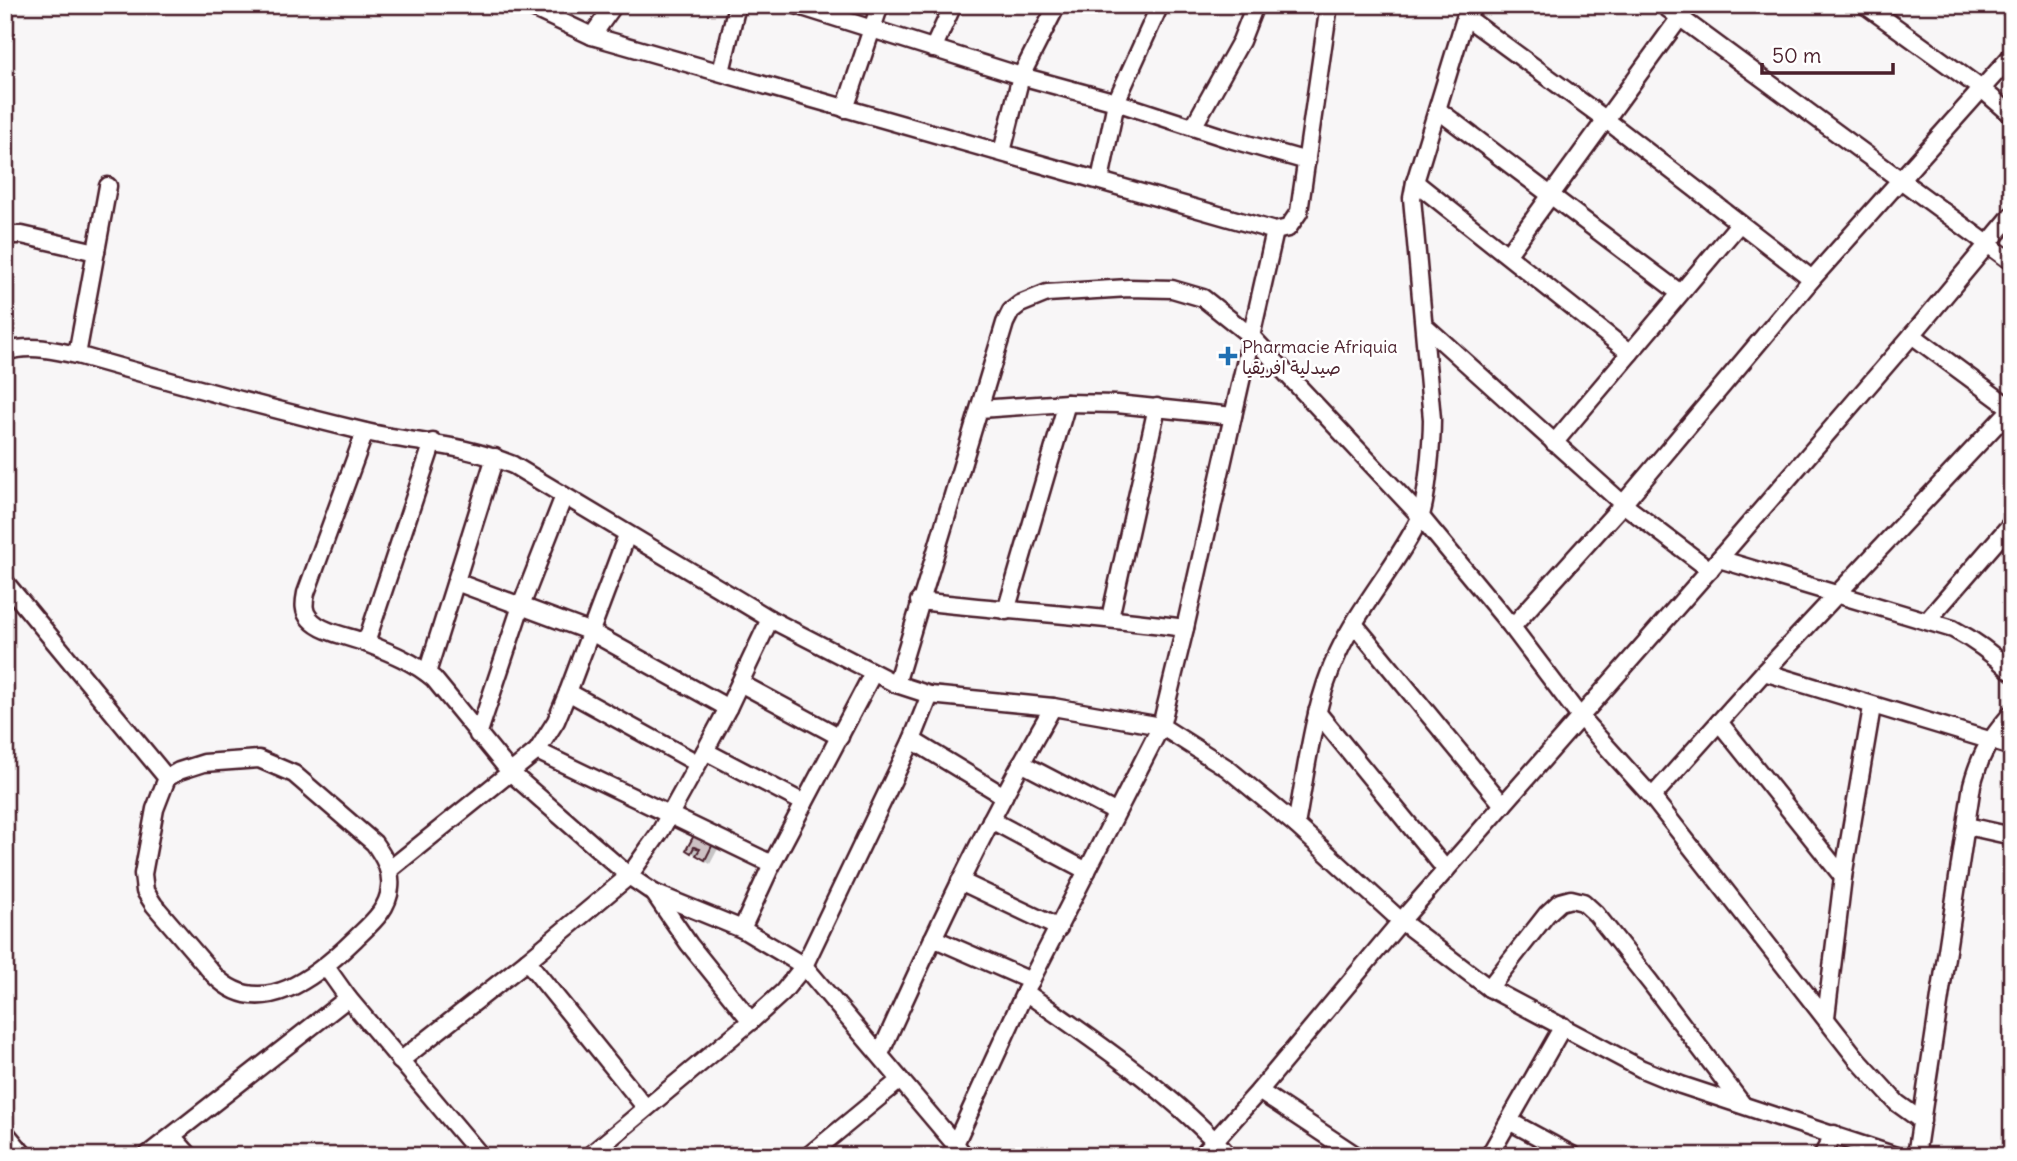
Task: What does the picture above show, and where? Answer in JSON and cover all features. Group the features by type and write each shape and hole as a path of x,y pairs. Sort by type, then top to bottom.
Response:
{"street":[{"path":"526,5 592,36 1275,231 1288,228 1295,220 1302,199 1329,5"},
{"path":"721,72 737,5"},
{"path":"796,5 1021,76 1307,160"},
{"path":"845,109 880,5"},
{"path":"933,49 953,5"},
{"path":"1002,152 1021,76 1057,5"},
{"path":"1100,180 1116,102 1160,5"},
{"path":"1193,127 1241,41 1255,5"},
{"path":"1663,5 1684,11 1899,179 2012,262"},
{"path":"1866,5 1983,90 2012,115"},
{"path":"592,36 613,6"},
{"path":"1296,825 1317,712 1339,650 1420,517 1432,428 1412,219 1415,182 1467,11 1812,279"},
{"path":"1508,254 1684,11"},
{"path":"1513,627 1623,504 1899,179 1983,90 2012,55"},
{"path":"1438,110 1680,293"},
{"path":"1415,182 1630,353"},
{"path":"77,355 108,186"},
{"path":"1201,1156 1401,921 1715,564 2012,215"},
{"path":"1554,443 1739,224"},
{"path":"365,432 306,593 304,605 307,617 318,626 366,643 421,668 510,772 629,876 654,892 742,929 803,966 960,1150 1028,986 1161,726 1275,231"},
{"path":"5,235 22,236 96,252"},
{"path":"896,684 919,601 1011,311 1032,298 1047,293 1129,288 1171,289 1203,298 1252,337 1420,517 1513,627 1580,717 1652,797 1880,1085 1897,1103 1922,1121"},
{"path":"1424,325 1623,504 1715,564 1838,594 1953,629 1974,640 2012,672"},
{"path":"1652,797 1764,673 2012,409 1912,335"},
{"path":"5,352 21,347 77,355 365,432 465,448 495,457 513,465 770,618 896,684 930,695 1053,706 1161,726 1227,768 1296,825 1401,921 1489,988 1642,1069 1681,1085 1896,1156"},
{"path":"980,409 1067,403 1157,407 1233,416"},
{"path":"1006,611 1067,403"},
{"path":"1110,618 1157,407"},
{"path":"366,643 433,442"},
{"path":"427,673 495,457"},
{"path":"478,736 522,606 564,496"},
{"path":"1927,621 2012,523"},
{"path":"389,870 537,751 556,721 627,535"},
{"path":"5,582 167,778"},
{"path":"456,582 591,632 728,708"},
{"path":"919,601 1006,611 1110,618 1185,628"},
{"path":"400,1061 629,876 670,814 728,708 770,618"},
{"path":"1354,625 1503,805"},
{"path":"742,929 772,864 873,673"},
{"path":"1764,673 2012,747"},
{"path":"740,683 840,737"},
{"path":"568,692 701,757 804,803"},
{"path":"589,1156 751,1021 783,992 803,966 912,740 930,695"},
{"path":"880,1054 960,881 1053,706"},
{"path":"1826,1017 1843,877 1872,706"},
{"path":"1317,712 1446,870"},
{"path":"1916,1156 1972,785 1989,740 2012,713"},
{"path":"1719,722 1843,877"},
{"path":"912,740 1004,796"},
{"path":"537,751 772,864"},
{"path":"259,759 294,774 383,855 389,870 390,888 381,914 326,967 301,983 279,992 257,995 223,986 145,891 143,874 155,809 167,778 178,771 204,763 259,759"},
{"path":"1021,763 1115,812"},
{"path":"991,820 1087,871"},
{"path":"1967,826 2012,836"},
{"path":"960,881 1059,928"},
{"path":"654,892 689,944 751,1021"},
{"path":"1489,988 1547,914 1560,902 1571,899 1583,902 1596,914 1642,972 1743,1105"},
{"path":"933,938 1028,986 1124,1061 1215,1140 1229,1156"},
{"path":"527,961 646,1108"},
{"path":"326,967 348,998 481,1156"},
{"path":"146,1156 348,998"},
{"path":"1489,1156 1563,1026"},
{"path":"808,1156 901,1080"},
{"path":"1259,1091 1357,1156"},
{"path":"1509,1121 1574,1156"},
{"path":"5,1132 25,1156"},
{"path":"1822,1156 1834,1134"},
{"path":"172,1136 190,1156"}],"building":[{"path":"698,828 716,838 705,860 696,855 700,849 694,847 691,853 686,850"}],"place":[{"name":"Pharmacie Afriquia صيدلية افريقيا","path":"1228,356"}]}
